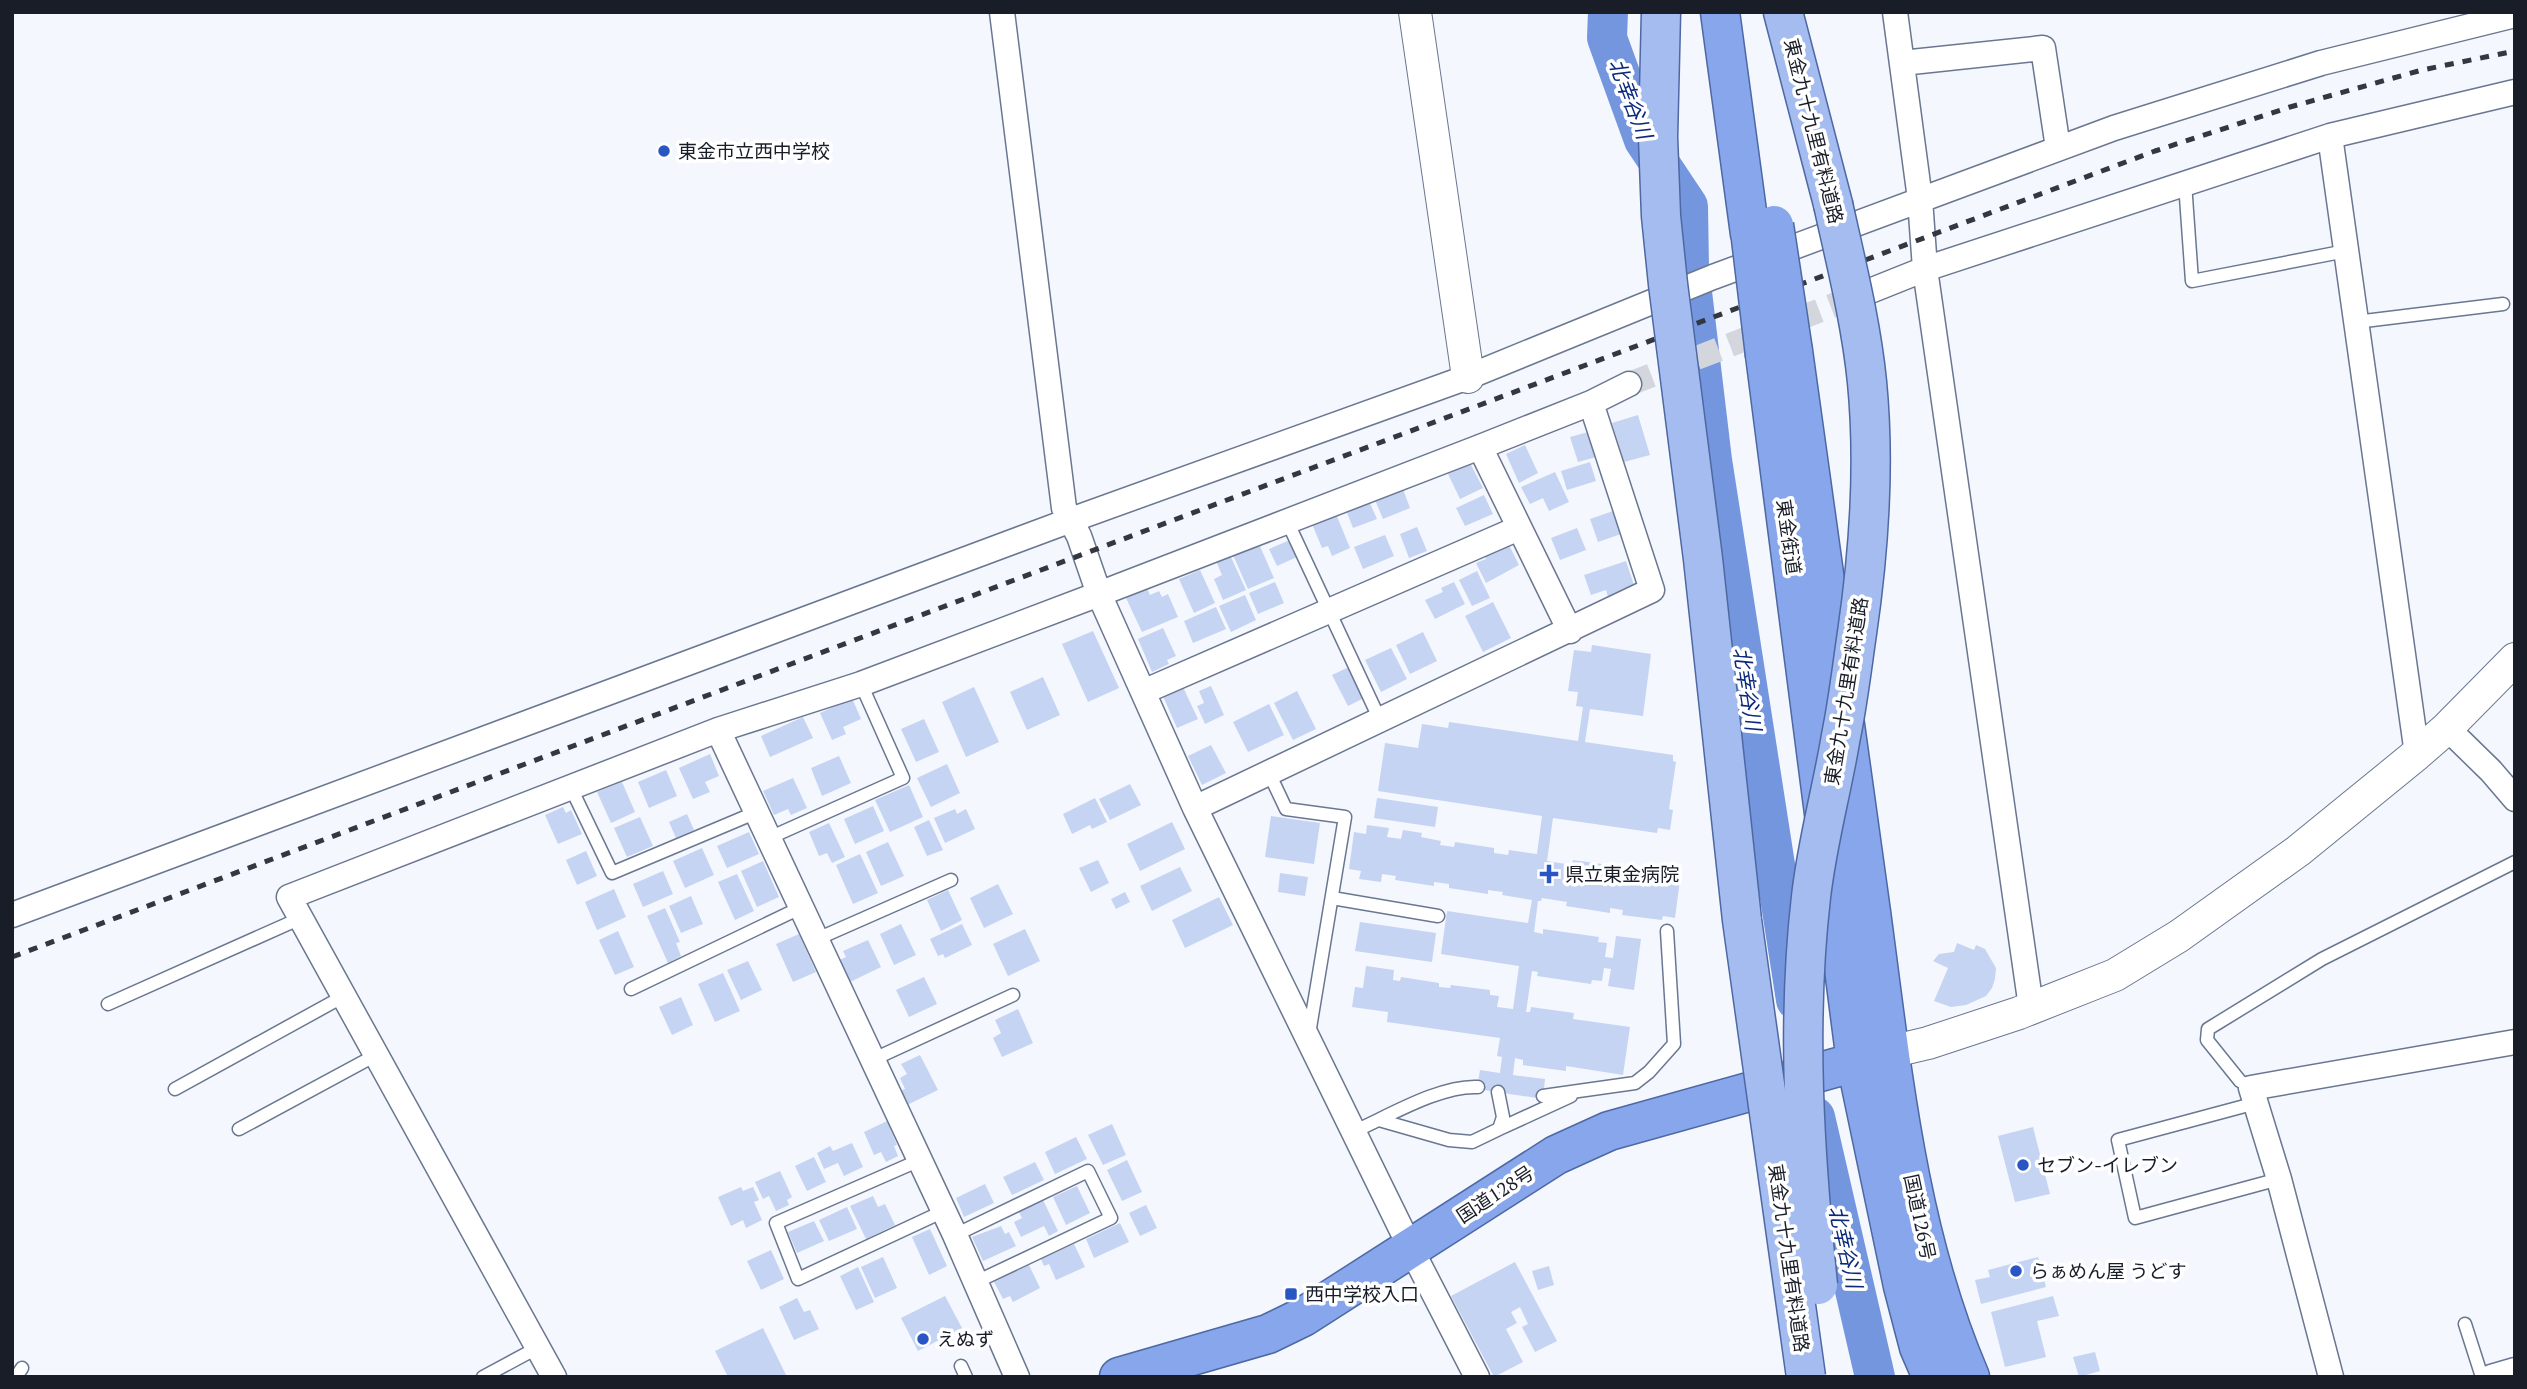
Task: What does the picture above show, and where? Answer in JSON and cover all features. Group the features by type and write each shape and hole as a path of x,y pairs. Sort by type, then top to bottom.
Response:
{"highway":[{"name":"東金街道","path":"1720,12 1762,229"},
{"name":"東金街道","path":"1743,12 1762,229 1873,1057"},
{"name":"国道128号","path":"1119,1377 1268,1334 1303,1317 1556,1155 1609,1131 1873,1057"},
{"name":"国道126号","path":"1873,1057 1903,1286 1919,1347 1932,1377"},
{"name":"国道126号","path":"1873,1057 1912,1183 1934,1281 1970,1377"}],"main road":[{"name":"東金九十九里有料道路","path":"1661,12 1658,137 1661,216 1668,284 1700,533 1742,920 1806,1377"},
{"name":"東金九十九里有料道路","path":"1783,12 1833,204 1858,324 1867,383 1867,545 1842,736 1820,838 1811,897 1802,1023 1809,1200 1820,1297 1824,1377"}],"street":[{"path":"1002,12 1064,508 1195,808 1411,1249 1477,1377"},
{"path":"1415,12 1468,377"},
{"path":"1895,12 1920,199 1925,269 2031,1007"},
{"path":"12,915 1071,520 1468,377 1713,277 2113,128 2321,63 2515,15"},
{"path":"1902,63 2043,48 2059,148"},
{"path":"1866,293 1925,269 2330,136 2515,92"},
{"path":"2330,136 2417,754"},
{"path":"554,1377 289,897 718,730 860,684 1099,593 1480,447 1591,403 1629,384"},
{"path":"1195,808 1652,590 1591,403"},
{"path":"1480,447 1570,631"},
{"path":"1143,692 1519,528"},
{"path":"1873,1057 1928,1043 2115,975 2179,936 2298,851 2417,754 2447,728 2515,659"},
{"path":"2447,728 2515,799"},
{"path":"718,730 955,1234 1017,1377"},
{"path":"2331,1377 2279,1179 2254,1096 2515,1042"},
{"path":"2491,1377 2515,1370"}],"lane":[{"path":"2185,183 2192,281 2346,251"},
{"path":"2356,322 2503,304"},
{"path":"1287,521 1380,720"},
{"path":"769,838 903,778 860,684"},
{"path":"1269,773 1286,809 1345,817 1309,1037"},
{"path":"571,788 612,873 757,812"},
{"path":"2279,1179 2135,1218 2118,1140 2254,1096 2207,1040 2208,1029 2322,959 2515,862"},
{"path":"817,939 951,880"},
{"path":"1332,898 1438,916"},
{"path":"631,989 802,907"},
{"path":"108,1004 301,918"},
{"path":"1543,1096 1635,1083 1649,1072 1674,1044 1667,931"},
{"path":"175,1089 344,996"},
{"path":"874,1059 1013,996"},
{"path":"239,1129 376,1055"},
{"path":"1355,1131 1436,1095 1478,1087"},
{"path":"1379,1120 1449,1140 1472,1142 1584,1090"},
{"path":"1498,1092 1503,1117 1499,1129"},
{"path":"919,1160 776,1223 798,1279 944,1211"},
{"path":"955,1234 1088,1171 1111,1219 976,1282"},
{"path":"2465,1324 2482,1377"},
{"path":"483,1377 537,1348"}],"building":[{"path":"1638,415 1650,455 1624,462 1612,423"},
{"path":"1592,431 1600,456 1578,462 1570,437"},
{"path":"1525,445 1538,473 1519,483 1506,454"},
{"path":"1590,462 1596,481 1567,490 1561,471"},
{"path":"1470,463 1483,488 1460,499 1448,474"},
{"path":"1555,472 1569,502 1549,511 1543,498 1530,504 1521,487"},
{"path":"1403,489 1410,508 1383,519 1375,500"},
{"path":"1484,495 1493,514 1465,526 1456,508"},
{"path":"1369,501 1377,519 1353,528 1346,510"},
{"path":"1616,510 1624,533 1598,542 1590,519"},
{"path":"1336,514 1350,548 1332,556 1328,546 1322,548 1312,524"},
{"path":"1417,527 1427,551 1409,558 1400,534"},
{"path":"1577,528 1586,550 1560,560 1551,538"},
{"path":"1385,535 1394,556 1363,569 1354,547"},
{"path":"1290,540 1297,557 1277,566 1269,549"},
{"path":"1508,543 1519,565 1486,583 1476,563 1486,559 1484,554"},
{"path":"1259,544 1274,578 1248,589 1233,555"},
{"path":"1230,555 1246,590 1223,600 1214,579 1222,575 1216,561"},
{"path":"1626,561 1635,588 1608,597 1606,590 1591,595 1584,575"},
{"path":"1200,570 1215,603 1194,613 1179,579"},
{"path":"1477,571 1490,598 1472,606 1459,580"},
{"path":"1275,582 1284,603 1258,614 1249,593"},
{"path":"1454,582 1465,604 1435,619 1425,600 1443,592 1441,588"},
{"path":"1147,588 1150,595 1159,591 1162,597 1168,594 1178,617 1142,632 1126,598"},
{"path":"1245,595 1256,620 1231,632 1219,606"},
{"path":"1493,602 1511,638 1483,652 1465,616"},
{"path":"1216,607 1226,629 1193,643 1184,621"},
{"path":"1163,628 1176,656 1167,660 1169,664 1152,672 1138,639"},
{"path":"1093,631 1119,688 1088,702 1062,644"},
{"path":"1423,632 1437,661 1410,674 1396,645"},
{"path":"1592,645 1651,654 1643,716 1590,709 1585,742 1673,755 1673,761 1676,762 1669,809 1673,810 1670,830 1658,828 1657,833 1553,818 1547,861 1572,865 1573,860 1616,866 1616,871 1629,873 1629,869 1669,875 1669,879 1680,880 1675,918 1663,916 1662,920 1622,915 1623,910 1610,908 1610,913 1566,906 1567,902 1542,898 1538,901 1534,932 1543,934 1543,929 1599,937 1598,942 1607,943 1605,957 1613,958 1616,936 1641,939 1634,990 1608,986 1611,969 1604,968 1602,981 1592,980 1591,984 1537,976 1538,972 1532,971 1526,1012 1530,1012 1531,1007 1574,1013 1573,1019 1630,1027 1623,1075 1566,1066 1566,1071 1523,1065 1523,1060 1515,1058 1513,1075 1545,1079 1543,1099 1477,1089 1480,1070 1500,1073 1502,1057 1497,1056 1500,1038 1387,1022 1388,1012 1352,1007 1355,987 1363,988 1366,966 1394,970 1393,980 1400,981 1401,977 1439,983 1439,987 1450,988 1451,985 1490,990 1490,995 1499,996 1497,1007 1513,1009 1519,966 1441,954 1447,911 1528,923 1532,900 1502,895 1503,892 1488,890 1488,894 1449,888 1449,884 1434,882 1434,886 1395,880 1396,876 1382,874 1381,882 1359,879 1361,871 1349,869 1354,832 1366,834 1367,825 1389,828 1387,837 1401,839 1403,830 1422,833 1421,837 1441,841 1440,845 1454,847 1455,842 1494,848 1494,853 1508,855 1509,850 1537,854 1542,816 1378,791 1385,743 1418,748 1422,724 1448,728 1449,722 1578,741 1583,707 1576,706 1578,692 1568,691 1574,650 1591,652"},
{"path":"1391,648 1407,679 1381,692 1365,660"},
{"path":"1349,667 1364,698 1348,706 1332,675"},
{"path":"1043,677 1060,715 1027,730 1010,692"},
{"path":"1182,685 1198,719 1177,728 1162,694"},
{"path":"1211,686 1224,715 1205,724 1197,706 1204,703 1199,691"},
{"path":"974,687 999,742 966,757 942,702"},
{"path":"1297,691 1316,729 1293,740 1274,703"},
{"path":"852,698 861,719 843,727 846,734 832,740 820,713"},
{"path":"1269,704 1284,735 1248,752 1233,722"},
{"path":"803,717 813,738 770,757 761,736"},
{"path":"924,719 939,752 916,762 901,729"},
{"path":"1211,745 1226,773 1202,785 1188,756"},
{"path":"710,754 719,776 705,782 710,792 693,799 679,768"},
{"path":"839,756 851,783 822,796 811,768"},
{"path":"947,764 960,793 931,807 917,778"},
{"path":"666,770 677,796 649,808 638,782"},
{"path":"793,778 807,808 791,815 788,809 774,815 763,791"},
{"path":"622,782 635,812 611,823 597,792"},
{"path":"1130,784 1141,805 1110,820 1099,799"},
{"path":"909,785 923,817 890,832 875,800"},
{"path":"1095,798 1107,822 1092,829 1090,825 1072,834 1063,814"},
{"path":"1377,798 1438,807 1435,827 1374,818"},
{"path":"873,806 884,831 855,844 844,819"},
{"path":"563,807 566,813 571,810 582,834 558,844 545,815"},
{"path":"955,809 957,814 966,809 975,829 945,843 934,818"},
{"path":"687,814 694,830 676,838 669,822"},
{"path":"1271,816 1320,823 1314,864 1265,857"},
{"path":"640,817 653,846 627,857 614,828"},
{"path":"929,820 943,850 927,856 914,827"},
{"path":"1172,822 1185,849 1140,871 1127,844"},
{"path":"829,823 845,857 832,863 827,853 819,856 809,832"},
{"path":"749,832 759,854 727,868 717,846"},
{"path":"888,842 904,876 881,886 866,852"},
{"path":"702,848 714,875 685,888 673,861"},
{"path":"586,851 597,876 577,885 566,860"},
{"path":"860,854 878,893 853,904 836,865"},
{"path":"1098,860 1109,883 1091,892 1079,868"},
{"path":"763,861 779,897 757,907 741,871"},
{"path":"1180,867 1192,891 1152,911 1140,886"},
{"path":"663,871 673,894 643,907 633,884"},
{"path":"1280,873 1308,877 1305,896 1278,892"},
{"path":"737,874 754,911 735,920 718,882"},
{"path":"998,884 1013,914 984,928 970,898"},
{"path":"614,889 626,917 597,930 585,902"},
{"path":"948,890 962,920 941,931 927,900"},
{"path":"1125,892 1130,902 1116,909 1111,899"},
{"path":"691,896 703,924 681,933 669,906"},
{"path":"1219,897 1233,925 1185,948 1172,920"},
{"path":"665,908 680,942 676,943 681,956 668,963 647,916"},
{"path":"1360,922 1436,933 1432,962 1355,951"},
{"path":"901,924 916,955 894,965 880,934"},
{"path":"962,924 972,945 945,958 943,954 938,956 930,939"},
{"path":"1025,929 1040,961 1008,976 993,944"},
{"path":"618,931 634,967 615,975 599,940"},
{"path":"799,934 816,972 793,982 776,944"},
{"path":"868,940 881,967 848,983 837,961 846,957 843,951"},
{"path":"1957,943 1974,950 1976,945 1985,949 1996,968 1995,979 1986,996 1966,1005 1951,1007 1934,1001 1948,968 1933,961 1939,954 1954,952"},
{"path":"748,961 762,990 741,1000 727,970"},
{"path":"723,973 740,1011 715,1022 698,984"},
{"path":"924,977 937,1004 909,1017 896,990"},
{"path":"681,997 693,1025 672,1035 659,1007"},
{"path":"1018,1009 1033,1043 1002,1057 993,1038 1001,1033 995,1020"},
{"path":"920,1055 938,1090 907,1105 900,1091 905,1089 900,1078 907,1074 901,1064"},
{"path":"887,1121 897,1145 894,1146 898,1156 886,1162 881,1152 874,1155 864,1132"},
{"path":"1112,1124 1126,1155 1103,1165 1088,1135"},
{"path":"2033,1127 2050,1194 2015,1202 1998,1136"},
{"path":"1076,1137 1087,1159 1055,1174 1045,1152"},
{"path":"852,1143 863,1167 844,1176 838,1163 824,1169 817,1153 830,1146 833,1151"},
{"path":"814,1157 826,1182 807,1191 795,1166"},
{"path":"1127,1160 1142,1192 1122,1201 1107,1170"},
{"path":"1035,1162 1044,1180 1012,1195 1003,1177"},
{"path":"780,1171 792,1197 787,1200 789,1205 776,1211 769,1196 763,1199 755,1182"},
{"path":"985,1184 994,1203 964,1217 956,1198"},
{"path":"1077,1186 1090,1213 1066,1225 1053,1197"},
{"path":"741,1187 743,1191 753,1187 759,1200 754,1202 762,1220 746,1228 743,1220 731,1226 718,1197"},
{"path":"873,1196 878,1207 885,1204 895,1225 866,1239 850,1206"},
{"path":"1043,1200 1058,1231 1049,1236 1044,1226 1021,1237 1014,1222 1022,1218 1019,1212"},
{"path":"1146,1205 1157,1228 1140,1236 1129,1213"},
{"path":"847,1207 857,1229 829,1241 819,1220"},
{"path":"814,1221 824,1241 797,1253 788,1232"},
{"path":"1120,1223 1129,1242 1094,1258 1086,1239"},
{"path":"1001,1226 1005,1234 1009,1232 1016,1246 983,1261 972,1237"},
{"path":"930,1229 947,1266 929,1275 912,1237"},
{"path":"1074,1244 1085,1267 1056,1280 1049,1264 1044,1266 1041,1259"},
{"path":"771,1250 784,1279 761,1290 747,1261"},
{"path":"883,1257 897,1288 875,1298 861,1267"},
{"path":"2038,1257 2046,1287 1981,1304 1975,1280 1990,1277 1988,1270"},
{"path":"1515,1262 1557,1341 1535,1352 1522,1327 1528,1324 1520,1307 1511,1312 1517,1323 1506,1329 1523,1362 1494,1377 1451,1296"},
{"path":"1029,1265 1040,1288 1013,1302 1010,1296 1003,1299 994,1282"},
{"path":"1549,1266 1554,1285 1538,1290 1532,1271"},
{"path":"858,1267 874,1302 856,1310 840,1276"},
{"path":"945,1296 962,1328 918,1351 901,1318"},
{"path":"2053,1296 2059,1316 2037,1321 2046,1357 2005,1367 1991,1312"},
{"path":"797,1298 804,1312 810,1310 819,1329 794,1340 779,1307"},
{"path":"763,1328 787,1377 728,1377 715,1351"},
{"path":"2095,1352 2100,1371 2079,1377 2073,1357"}],"waterway":[{"name":"北幸谷川","path":"1608,12 1607,38 1644,140 1688,206 1689,267 1712,460 1796,1000"},
{"name":"北幸谷川","path":"1815,1117 1875,1377"}],"tunnel":[{"path":"1629,384 1865,293"}],"railway":[{"path":"12,957 2155,151 2290,107 2422,70 2515,51"}],"place":[{"name":"東金市立西中学校","path":"664,151"},
{"name":"県立東金病院","path":"1549,874"},
{"name":"セブン-イレブン","path":"2023,1165"},
{"name":"らぁめん屋 うどす","path":"2016,1271"},
{"name":"西中学校入口","path":"1291,1294"},
{"name":"えぬず","path":"923,1339"}]}
